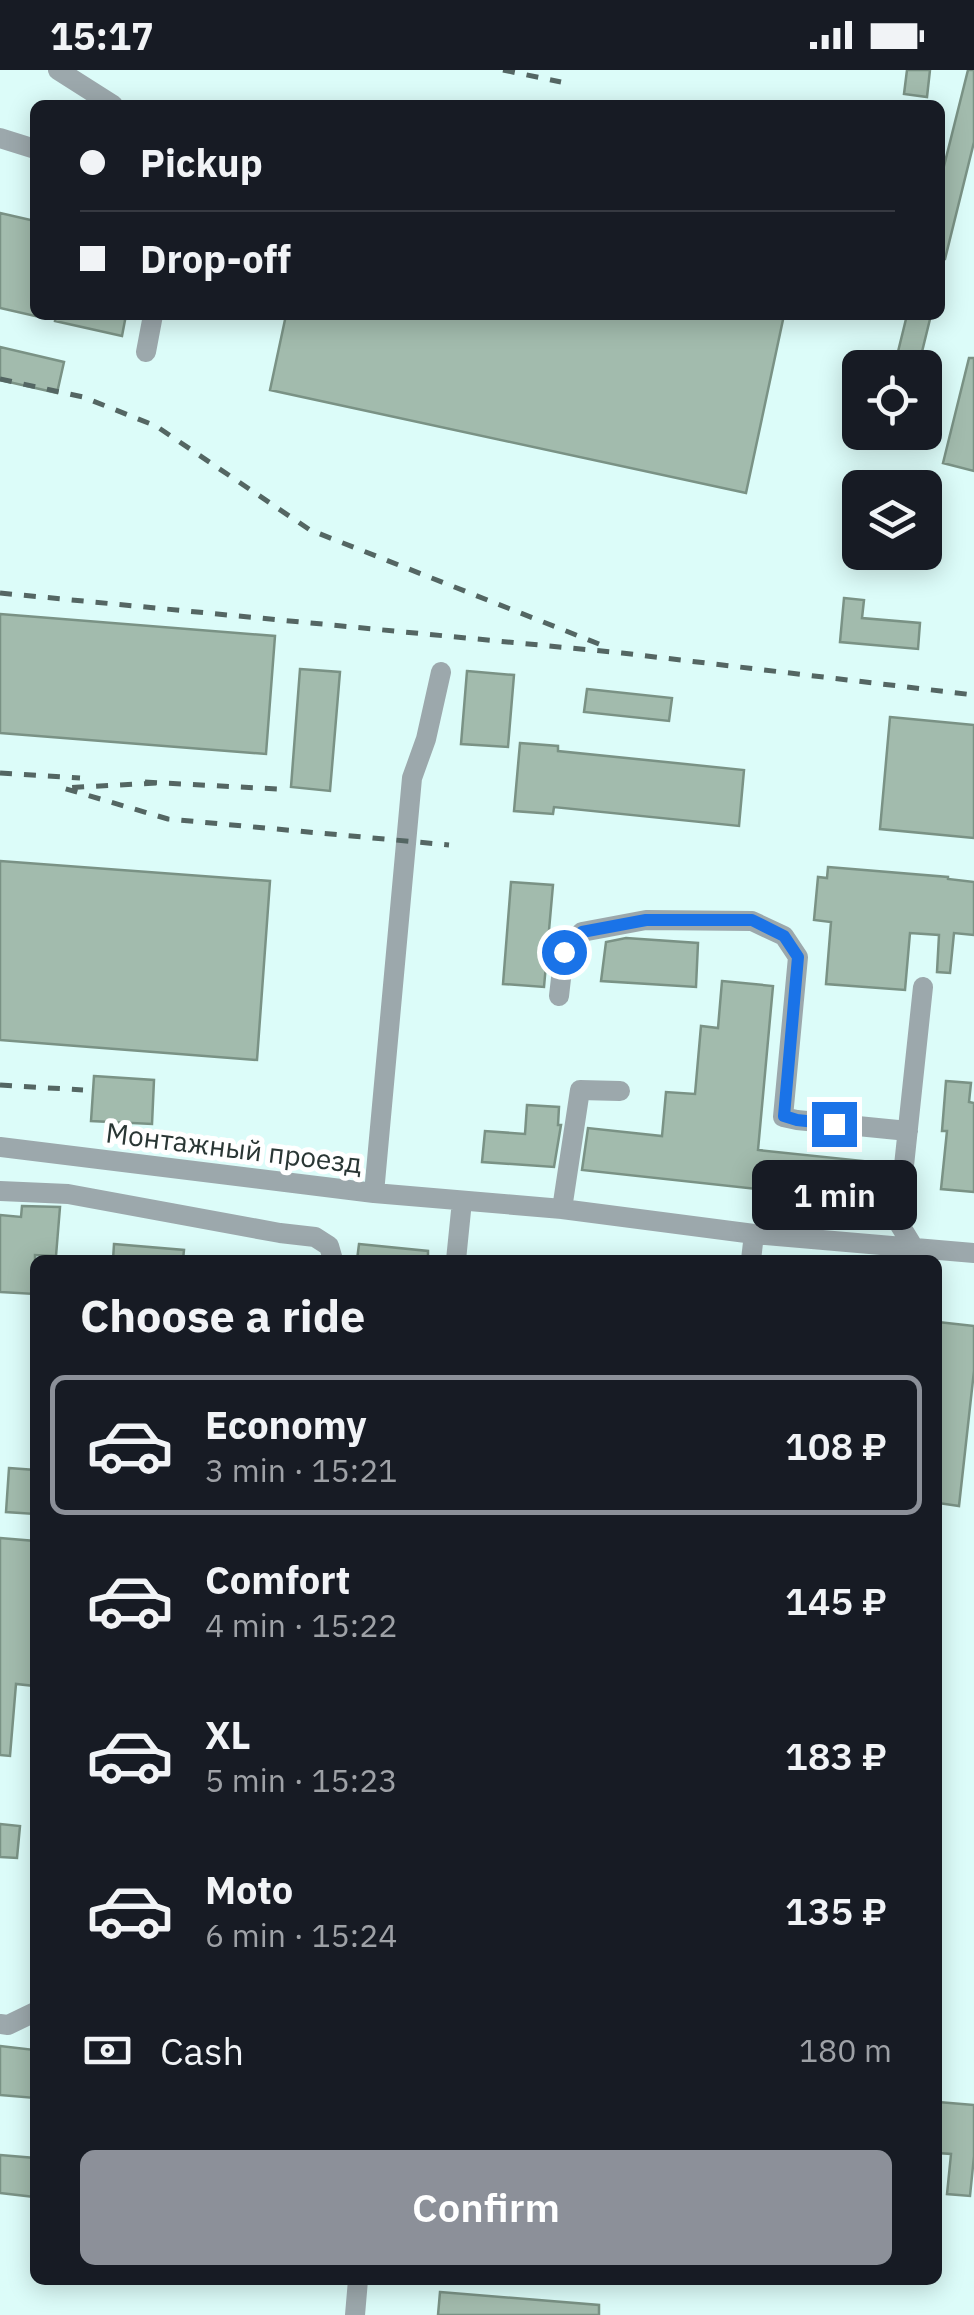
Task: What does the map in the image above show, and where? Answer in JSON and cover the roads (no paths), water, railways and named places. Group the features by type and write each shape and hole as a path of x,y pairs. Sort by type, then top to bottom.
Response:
{"street":[{"path":"58,70 105,100"},
{"path":"0,138 30,148"},
{"path":"146,352 152,320"},
{"path":"374,1192 412,778 426,739 440,672"},
{"path":"559,996 564,952 582,932 646,920 752,920 784,936 798,957 784,1116 908,1131"},
{"path":"914,1248 898,1222 924,987"},
{"path":"562,1209 580,1090 620,1091"},
{"name":"Монтажный проезд","path":"0,1147 754,1234 974,1253"},
{"path":"0,1191 68,1194 315,1237 330,1246 332,1255"},
{"path":"457,1255 462,1201"},
{"path":"752,1255 754,1234"},
{"path":"0,2024 30,2014"},
{"path":"354,2315 357,2285"}],"railway":[{"path":"503,70 561,82"},
{"path":"0,379 83,397 156,426 310,530 599,644"},
{"path":"0,593 622,653 974,695"},
{"path":"0,773 80,778"},
{"path":"145,782 278,789"},
{"path":"156,783 63,788 168,819 449,845"},
{"path":"0,1085 83,1090"}]}
